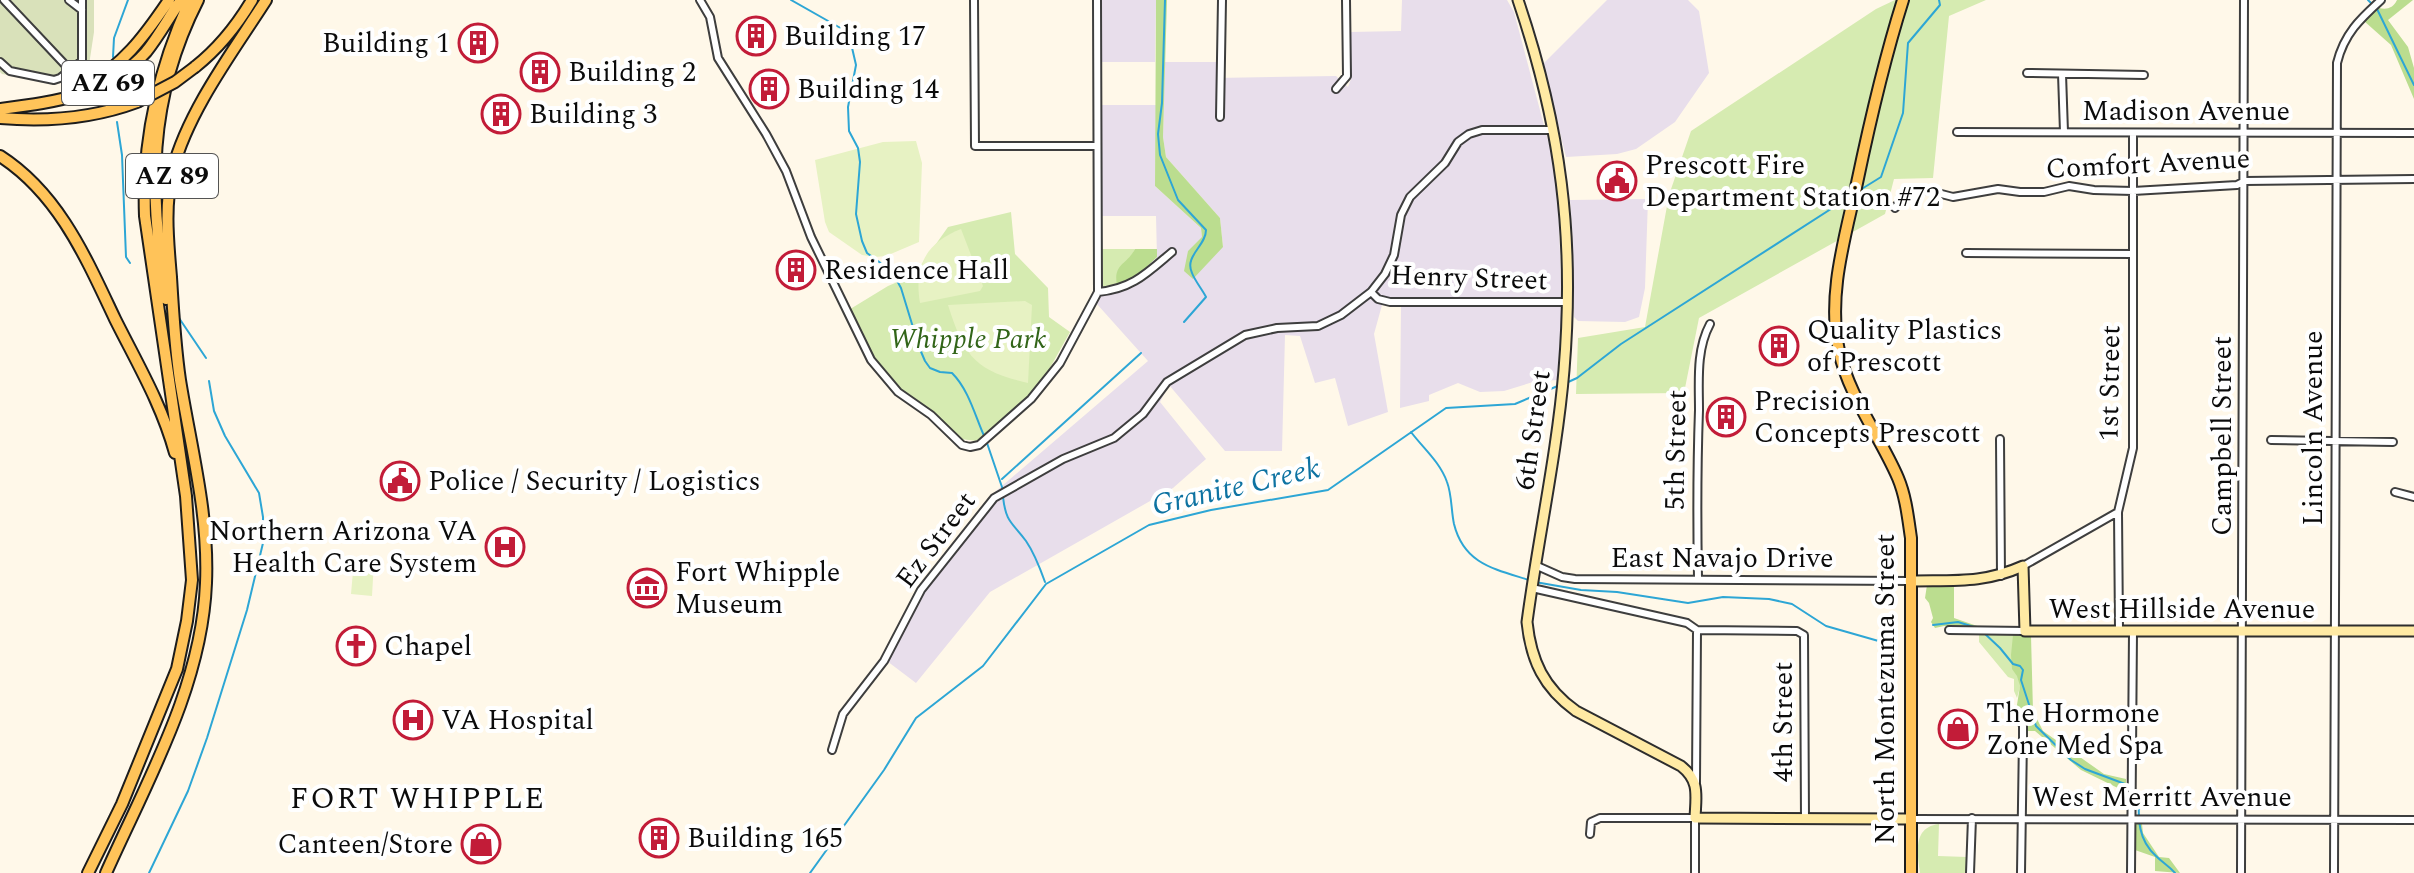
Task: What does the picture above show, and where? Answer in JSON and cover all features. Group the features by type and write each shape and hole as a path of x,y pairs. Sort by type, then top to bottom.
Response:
{"main road":[{"path":"70,97 125,59 169,0"},
{"name":"AZ 69","path":"0,109 41,104 101,88 146,51 181,0"},
{"name":"AZ 89","path":"106,873 174,723 190,674 206,585 204,510 174,376 145,216 145,153 150,119 165,61 190,0"},
{"path":"108,302 117,313 150,377 174,376 176,365 155,226 154,165 168,76 177,46 198,0"},
{"name":"AZ 69","path":"0,118 90,115 137,102 167,87 216,50 238,24 250,0"},
{"name":"AZ 89","path":"88,873 122,804 177,669 192,580 174,376 167,234 173,169 196,112 266,0"},
{"name":"North Montezuma Street","path":"1903,0 1874,103 1843,249 1835,292 1835,325 1839,352 1849,381 1899,481 1907,509 1911,538 1911,873"},
{"path":"0,156 18,168 62,216 159,407 186,496"}],"street":[{"path":"4,0 70,70"},
{"path":"69,0 82,10"},
{"path":"0,62 10,71 54,80 77,66 83,57 82,0"},
{"path":"700,0 710,17 718,58 786,171 811,237 871,360 898,392 931,415 962,445 970,447 979,445 1006,423 1036,393 1060,363 1098,292 1097,0"},
{"path":"974,0 975,146 1097,146"},
{"path":"1220,117 1222,0"},
{"path":"1336,89 1347,76 1346,0"},
{"name":"6th Street","path":"1518,0 1554,130 1567,222 1569,302 1562,393 1527,622 1529,642 1534,661 1549,688 1562,701 1681,766 1691,774 1696,785"},
{"name":"Campbell Street","path":"2241,873 2244,0"},
{"name":"Lincoln Avenue","path":"2334,873 2337,63 2340,48 2357,22 2381,0"},
{"path":"2027,73 2144,75"},
{"path":"2062,74 2064,132"},
{"path":"1371,292 1394,255 1401,215 1410,197 1445,163 1458,142 1482,130 1554,130"},
{"name":"Madison Avenue","path":"1957,132 2414,133"},
{"name":"1st Street","path":"2119,632 2118,512 2133,448 2133,133"},
{"name":"Comfort Avenue","path":"1895,208 1906,193 1926,190 1953,197 1998,189 2044,192 2069,186 2133,191 2237,185 2245,181 2414,179"},
{"path":"1098,292 1135,283 1172,252"},
{"path":"1966,253 2133,254"},
{"name":"Henry Street","path":"1371,292 1378,299 1390,302 1569,302"},
{"name":"Ez Street","path":"832,750 843,714 884,661 921,590 994,498 1063,459 1114,438 1143,414 1167,382 1245,335 1277,328 1318,326 1341,315 1371,292"},
{"name":"5th Street","path":"1698,578 1700,362 1710,324"},
{"path":"2000,439 2001,576"},
{"path":"2271,440 2393,442"},
{"path":"2395,492 2414,497"},
{"path":"1910,581 1980,580 2001,576 2118,512"},
{"name":"East Navajo Drive","path":"1535,565 1562,577 1575,579 1910,581"},
{"path":"2023,566 2025,631"},
{"path":"1532,583 1687,623 1697,630 1695,873"},
{"name":"4th Street","path":"1697,630 1797,631 1804,635 1805,818"},
{"name":"West Hillside Avenue","path":"1949,630 2414,631"},
{"path":"2131,873 2133,632"},
{"path":"2019,716 2023,726 2021,873"},
{"path":"1590,834 1591,822 1600,818 1910,819"},
{"path":"1970,873 1972,818"},
{"name":"West Merritt Avenue","path":"1910,819 2414,820"}],"shaded area":[{"path":"1100,0 1156,0 1155,62 1101,62"},
{"path":"1402,0 1507,0 1514,12 1550,148 1558,194 1562,311 1557,380 1533,382 1504,391 1480,392 1458,383 1429,395 1429,401 1400,408 1401,306 1382,305 1374,334 1388,412 1348,426 1335,378 1315,383 1300,336 1285,335 1282,451 1225,451 1169,385 1160,402 1206,459 1173,488 990,592 916,683 883,658 920,586 989,497 1148,361 1096,303 1103,287 1117,286 1135,278 1157,257 1156,216 1102,216 1101,105 1156,105 1155,186 1201,228 1202,236 1223,247 1220,218 1166,157 1163,137 1165,62 1216,62 1216,78 1336,76 1348,87 1351,79 1350,32 1401,31"},
{"path":"1607,0 1688,0 1699,11 1709,73 1675,122 1636,149 1617,154 1566,157 1543,64"},
{"path":"1648,199 1645,288 1639,317 1625,322 1578,321 1574,317 1570,200"}],"green space":[{"path":"0,0 94,0 94,32 89,65 56,83 2,74"},
{"path":"1156,0 1167,0 1163,137 1166,157 1220,218 1223,247 1193,279 1184,271 1188,251 1202,237 1201,228 1155,186"},
{"path":"1895,0 1986,0 1949,16 1933,178 1894,179 1885,214 1699,318 1684,393 1576,394 1578,338 1645,327 1669,195 1691,131 1876,9"},
{"path":"2397,0 2413,0 2388,20 2408,47 2414,68 2414,99 2391,45 2364,21 2379,8 2390,8"},
{"path":"916,141 922,163 919,242 886,256 862,255 829,232 815,160 883,142"},
{"name":"Whipple Park","path":"1011,212 1015,254 1048,288 1049,317 1070,332 1036,393 978,441 960,439 883,377 847,311 888,286 914,275 948,227"},
{"path":"961,229 983,286 980,291 920,303 919,278 925,258 939,241"},
{"path":"1102,249 1135,249 1117,286 1103,287"},
{"path":"1135,249 1157,249 1157,257 1135,278 1117,286 1117,273"},
{"path":"1025,301 1032,305 1028,383 995,373 974,358 960,337 948,305"},
{"path":"354,560 374,561 372,596 351,594"},
{"path":"1927,585 1954,585 1954,618 1983,628 1935,628 1925,598"},
{"path":"2016,633 2020,687 2017,698 2014,679 2008,677 1979,642 1979,634"},
{"path":"2013,635 2031,636 2033,711 2043,731 2104,774 2126,779 2126,792 2081,770 2035,731 2026,731 2023,716 2016,711 2020,686 2012,669 2011,655"},
{"path":"1939,824 1938,856 1967,857 1967,873 1920,873 1918,849 1921,835 1931,826"},
{"path":"2134,824 2142,824 2143,833 2159,857 2169,858 2180,873 2155,871 2155,857 2135,850"}],"waterway":[{"path":"113,57 114,38 128,0"},
{"path":"791,0 844,30 850,39 856,65 848,107 849,131 858,148 860,162 856,214 862,241 867,253 895,277 901,288 925,361 930,368 952,373 958,380 985,438"},
{"path":"1165,0 1158,134 1160,155 1178,200 1206,230 1190,267 1206,297 1184,322"},
{"name":"Granite Creek","path":"1860,190 1881,177 1903,113 1908,43 1940,5 1939,0"},
{"path":"2368,0 2371,3"},
{"path":"2377,9 2414,85"},
{"path":"117,122 122,155 126,257 130,263"},
{"name":"Granite Creek","path":"1566,383 1621,344 1848,198"},
{"path":"179,318 206,358"},
{"path":"1002,479 1141,353"},
{"path":"149,873 188,791 207,738 247,610 263,543 259,493 225,436 214,411 209,381"},
{"name":"Granite Creek","path":"810,873 884,770 916,718 983,666 1046,584 1149,525 1211,510 1328,490 1446,408 1515,404 1560,385"},
{"path":"1411,432 1444,475 1450,492 1454,524 1465,548 1482,563 1529,580"},
{"path":"987,443 1003,490"},
{"path":"1003,497 1008,517 1029,546 1045,582"},
{"path":"1535,582 1688,603 1723,597 1769,599 1792,604 1826,626 1889,644"},
{"path":"1933,625 1958,622 1974,627"},
{"path":"1983,632 2013,664 2023,670 2021,680 2036,726 2071,760 2085,769 2125,784"},
{"path":"2135,793 2139,797 2142,836 2150,850 2175,873"}],"place":[{"name":"Building 17","path":"756,36"},
{"name":"Building 1","path":"478,43"},
{"name":"Building 2","path":"540,72"},
{"name":"Building 14","path":"769,89"},
{"name":"Building 3","path":"501,114"},
{"name":"Prescott Fire Department Station #72","path":"1617,181"},
{"name":"Residence Hall","path":"796,270"},
{"name":"Quality Plastics of Prescott","path":"1779,346"},
{"name":"Precision Concepts Prescott","path":"1726,417"},
{"name":"Police / Security / Logistics","path":"400,481"},
{"name":"Northern Arizona VA Health Care System","path":"505,547"},
{"name":"Fort Whipple Museum","path":"647,588"},
{"name":"Chapel","path":"356,646"},
{"name":"VA Hospital","path":"413,720"},
{"name":"The Hormone Zone Med Spa","path":"1958,729"},
{"name":"Building 165","path":"659,838"},
{"name":"Canteen/Store","path":"481,844"}],"district":[{"name":"FORT WHIPPLE","path":"418,799"}]}
